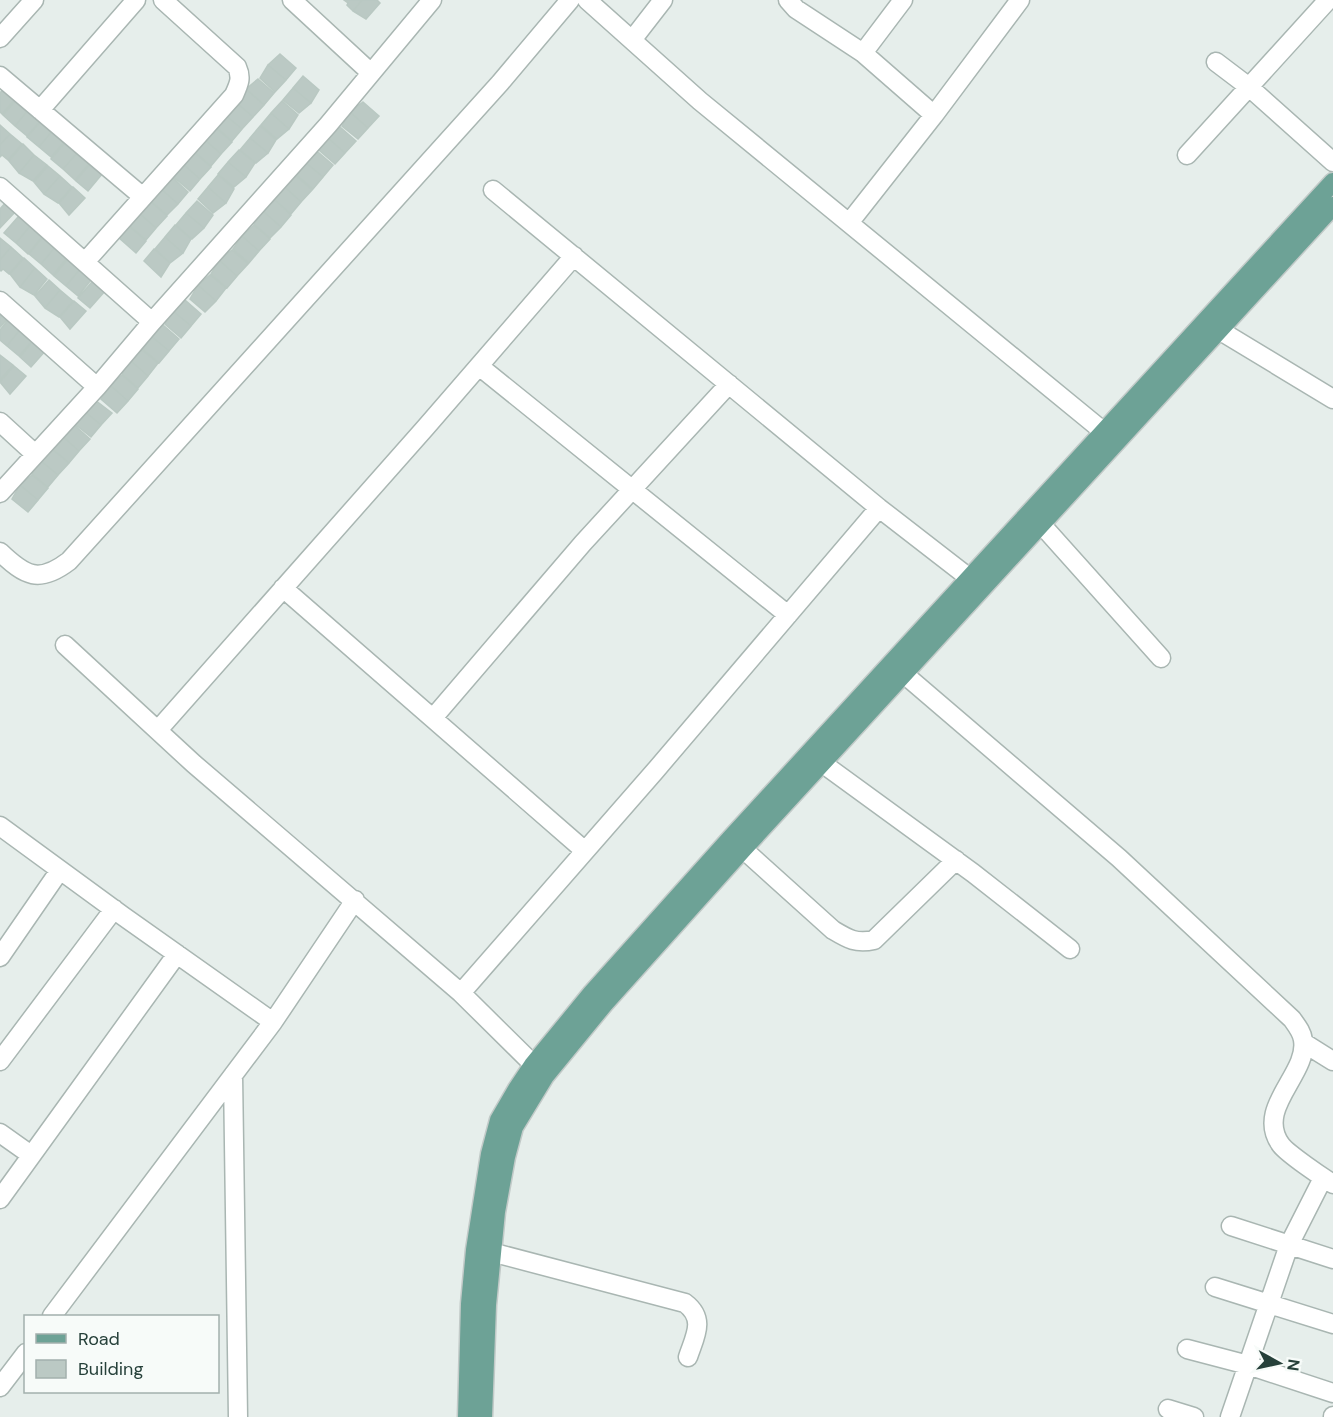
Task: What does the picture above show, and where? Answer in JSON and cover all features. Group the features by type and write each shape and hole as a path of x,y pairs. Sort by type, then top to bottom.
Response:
{"main road":[{"path":"467,1417 470,1304 475,1250 490,1154 499,1120 517,1089 604,1004 737,844 1110,437 1333,182"},
{"path":"737,844 822,763 904,674 975,583 1041,524 1110,437 1219,330 1333,206"},
{"path":"483,1417 491,1252 504,1168 514,1127 530,1097 539,1070"}],"street":[{"path":"1,36 34,0"},
{"path":"40,110 136,0"},
{"path":"85,262 234,95 240,83 237,67 163,0"},
{"path":"292,0 371,73"},
{"path":"0,493 97,387 328,125 432,0"},
{"path":"0,552 21,570 42,576 55,571 69,561 500,83 570,0"},
{"path":"586,0 700,101 1110,437"},
{"path":"632,40 663,0"},
{"path":"863,53 903,0"},
{"path":"849,223 1020,0"},
{"path":"1186,155 1328,0"},
{"path":"796,3 863,53 934,115"},
{"path":"1216,62 1249,87 1333,162"},
{"path":"0,76 143,197"},
{"path":"0,187 152,322"},
{"path":"493,189 879,508 975,583"},
{"path":"158,730 574,256"},
{"path":"0,301 97,387"},
{"path":"1219,330 1333,399"},
{"path":"479,366 788,615"},
{"path":"433,718 583,543 729,384"},
{"path":"0,422 35,454"},
{"path":"460,993 879,508"},
{"path":"1041,524 1161,658"},
{"path":"284,588 585,851"},
{"path":"65,645 194,764 355,900 460,993 539,1070"},
{"path":"904,674 1119,858 1292,1019 1301,1032 1304,1042 1301,1058 1276,1107 1275,1126 1281,1145 1328,1181 1289,1245 1230,1417"},
{"path":"822,763 956,861 1070,949"},
{"path":"2,833 60,870 273,1022"},
{"path":"737,844 833,930 851,941 860,943 874,940 956,861"},
{"path":"0,957 60,870"},
{"path":"53,1315 273,1022 355,900"},
{"path":"0,1061 114,909"},
{"path":"0,1198 177,954"},
{"path":"1304,1042 1333,1061"},
{"path":"233,1075 238,1417"},
{"path":"0,1132 32,1155"},
{"path":"1231,1226 1333,1259"},
{"path":"491,1252 685,1303 694,1310 698,1320 688,1357"},
{"path":"1215,1287 1333,1324"},
{"path":"1187,1349 1248,1365 1333,1392"},
{"path":"0,1388 24,1356"},
{"path":"1168,1409 1194,1417"}],"building":[{"path":"344,0 362,0 353,11"},
{"path":"362,0 377,0 380,3 366,19 353,11"},
{"path":"280,54 296,68 286,80 268,65"},
{"path":"268,65 286,80 275,92 260,78"},
{"path":"303,76 319,90 311,103 293,88"},
{"path":"258,79 274,93 264,105 246,89"},
{"path":"6,86 16,98 2,114 0,112 0,93"},
{"path":"293,88 311,103 299,113 283,100"},
{"path":"246,89 264,105 253,117 237,103"},
{"path":"17,99 30,108 15,126 3,115"},
{"path":"282,101 298,115 289,129 271,113"},
{"path":"363,102 379,116 368,128 350,112"},
{"path":"237,103 253,117 242,129 224,114"},
{"path":"30,108 41,120 27,136 15,126"},
{"path":"350,112 368,128 358,139 342,126"},
{"path":"271,113 289,129 277,139 261,125"},
{"path":"224,114 242,129 232,141 216,127"},
{"path":"41,121 54,129 39,147 27,137"},
{"path":"0,125 10,134 0,145"},
{"path":"260,126 276,140 268,153 250,138"},
{"path":"340,127 356,141 345,153 327,137"},
{"path":"216,128 232,142 221,154 203,138"},
{"path":"54,129 65,141 51,157 39,147"},
{"path":"10,134 22,144 8,160 2,155 0,157 0,145"},
{"path":"327,137 345,153 335,164 319,150"},
{"path":"203,138 221,154 211,166 195,152"},
{"path":"250,138 268,153 256,163 240,150"},
{"path":"65,143 79,151 63,169 51,159"},
{"path":"23,144 34,155 19,173 9,161"},
{"path":"239,150 255,163 246,177 228,162"},
{"path":"79,151 89,164 75,180 63,169"},
{"path":"318,152 333,165 323,177 305,162"},
{"path":"195,153 211,167 200,179 182,163"},
{"path":"34,155 47,165 33,181 19,173"},
{"path":"228,162 246,177 234,187 218,174"},
{"path":"305,162 323,177 313,189 297,175"},
{"path":"182,163 200,179 190,191 174,177"},
{"path":"89,165 103,173 88,191 76,181"},
{"path":"48,166 60,176 44,194 34,182"},
{"path":"218,175 234,189 226,203 208,187"},
{"path":"60,176 72,187 58,203 44,194"},
{"path":"296,176 312,190 301,202 284,186"},
{"path":"173,178 188,192 178,204 160,188"},
{"path":"284,186 301,202 291,214 275,200"},
{"path":"73,187 85,198 69,215 59,203"},
{"path":"208,187 226,203 213,213 198,199"},
{"path":"160,188 178,204 167,215 152,202"},
{"path":"8,200 10,208 15,212 0,228 0,209"},
{"path":"275,200 291,215 281,227 263,211"},
{"path":"197,201 213,215 204,228 186,213"},
{"path":"151,202 167,216 156,228 139,213"},
{"path":"263,211 281,227 270,238 254,224"},
{"path":"139,213 156,228 146,240 130,226"},
{"path":"186,213 204,228 192,239 176,225"},
{"path":"18,217 31,225 16,243 4,233"},
{"path":"31,225 42,237 28,254 16,243"},
{"path":"175,225 191,239 183,253 165,237"},
{"path":"254,225 270,239 259,251 242,236"},
{"path":"130,227 146,241 136,253 118,237"},
{"path":"242,236 259,251 249,263 233,249"},
{"path":"165,237 183,253 170,263 155,249"},
{"path":"0,238 11,247 0,260"},
{"path":"42,238 56,246 41,264 29,254"},
{"path":"56,246 66,259 53,275 41,264"},
{"path":"11,247 23,258 9,274 3,269 0,270 0,260"},
{"path":"154,249 170,263 161,277 144,261"},
{"path":"232,250 248,264 237,276 219,260"},
{"path":"24,258 35,268 20,287 10,274"},
{"path":"67,260 81,268 66,286 54,276"},
{"path":"219,260 237,276 227,288 211,274"},
{"path":"35,268 47,279 34,295 20,287"},
{"path":"81,268 91,280 78,296 66,286"},
{"path":"210,275 226,288 216,301 198,285"},
{"path":"49,280 60,290 45,308 35,296"},
{"path":"92,282 106,290 90,308 78,298"},
{"path":"198,285 216,301 205,312 190,299"},
{"path":"60,290 73,301 59,317 45,308"},
{"path":"185,300 201,314 191,326 173,311"},
{"path":"74,301 86,311 70,329 60,317"},
{"path":"0,308 8,318 0,327"},
{"path":"173,311 191,326 181,338 165,324"},
{"path":"9,319 22,327 7,346 0,340 0,330"},
{"path":"163,325 179,339 169,351 151,336"},
{"path":"22,327 33,340 19,356 7,346"},
{"path":"151,336 169,351 159,363 143,349"},
{"path":"33,341 47,349 31,367 20,357"},
{"path":"142,350 158,363 148,376 130,360"},
{"path":"0,355 13,365 0,380"},
{"path":"130,360 148,376 138,388 122,374"},
{"path":"14,366 26,376 10,394 0,382"},
{"path":"122,375 138,389 128,401 110,385"},
{"path":"110,385 128,401 117,413 101,399"},
{"path":"95,400 112,413 101,425 83,410"},
{"path":"83,410 101,425 91,437 75,424"},
{"path":"74,425 90,439 79,451 61,435"},
{"path":"61,435 79,451 69,463 53,449"},
{"path":"53,450 69,463 58,475 40,460"},
{"path":"40,460 58,475 48,487 32,474"},
{"path":"32,475 48,488 38,500 20,485"},
{"path":"20,485 38,500 28,512 12,499"}]}
